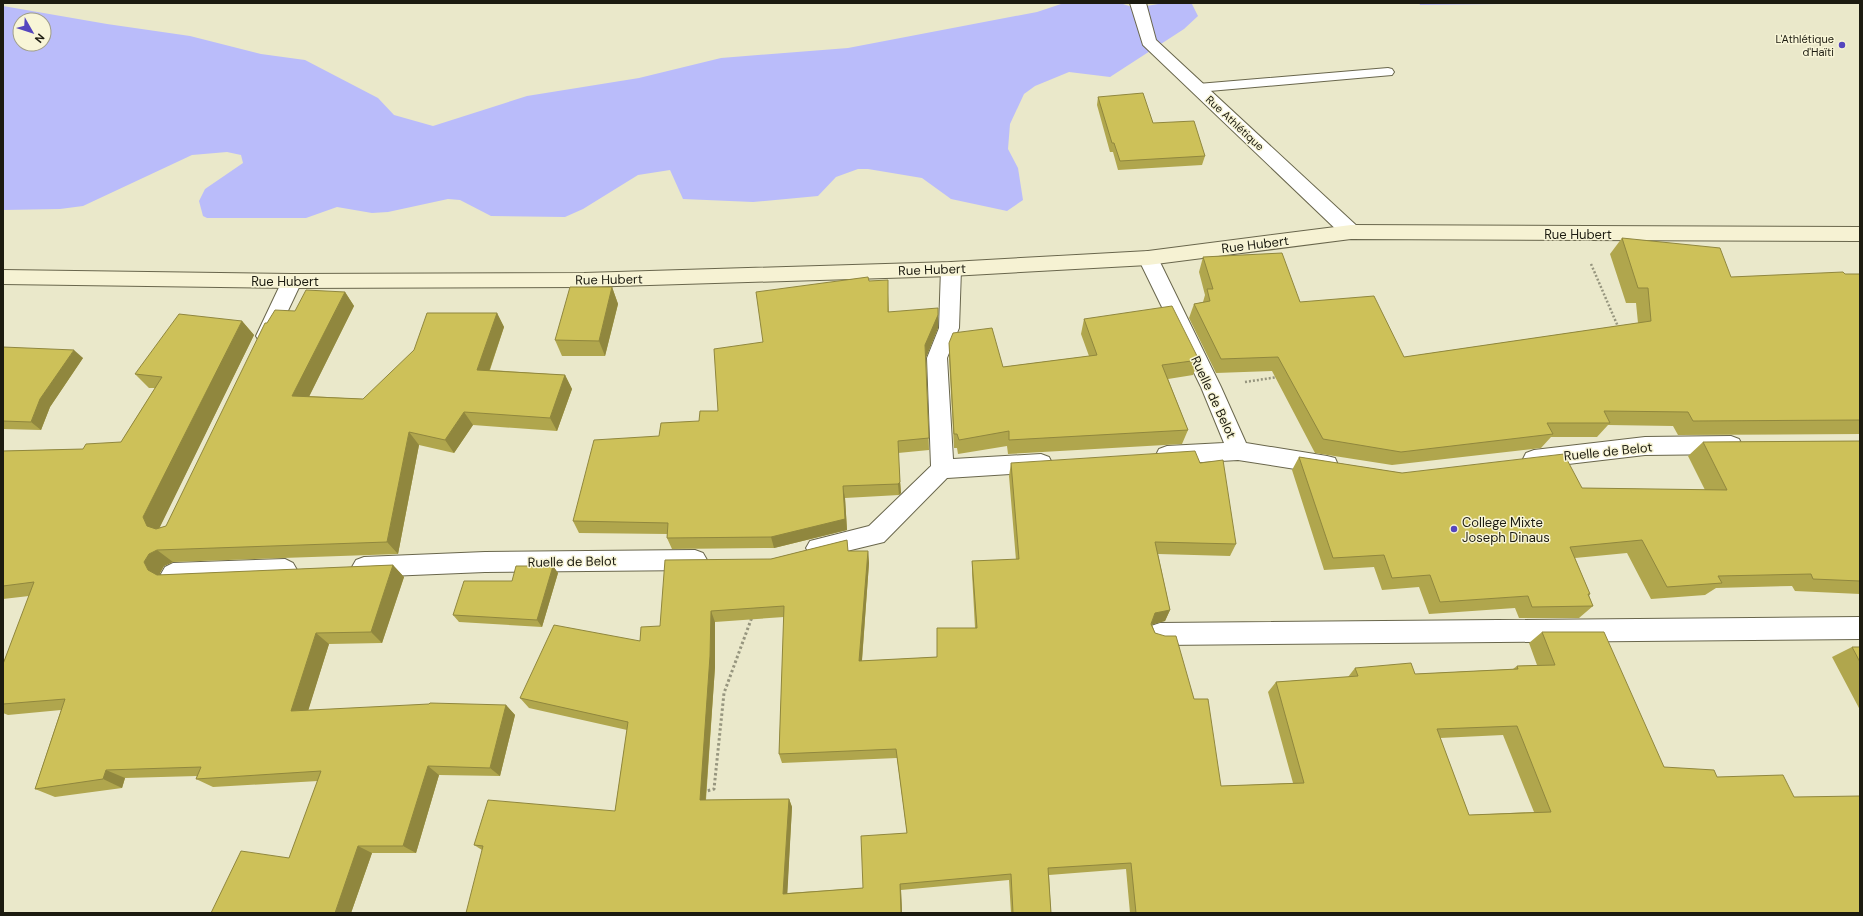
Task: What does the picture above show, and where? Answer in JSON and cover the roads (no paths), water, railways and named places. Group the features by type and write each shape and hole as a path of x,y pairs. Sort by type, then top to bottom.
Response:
{"street":[{"name":"Rue Athlétique","path":"1138,3 1149,42 1351,232"},
{"name":"Rue Hubert","path":"3,277 292,282 584,280 951,269 1148,258 1351,232 1860,234"},
{"name":"Ruelle de Belot","path":"1148,258 1185,336 1212,387 1238,451"},
{"path":"942,469 938,358 949,328 951,269"},
{"path":"258,352 292,282"},
{"name":"Ruelle de Belot","path":"1518,461 1645,446 1748,445"},
{"name":"Ruelle de Belot","path":"1145,457 1238,451 1346,468"},
{"path":"796,554 876,535 942,469 1059,462"},
{"name":"Ruelle de Belot","path":"344,568 485,562 720,559"},
{"path":"173,574 306,569"},
{"path":"1160,634 1860,628"}],"lane":[{"path":"1198,88 1388,72"}],"place":[{"name":"L'Athlétique d'Haïti","path":"1842,45"},
{"name":"College Mixte Joseph Dinaus","path":"1454,529"}]}
